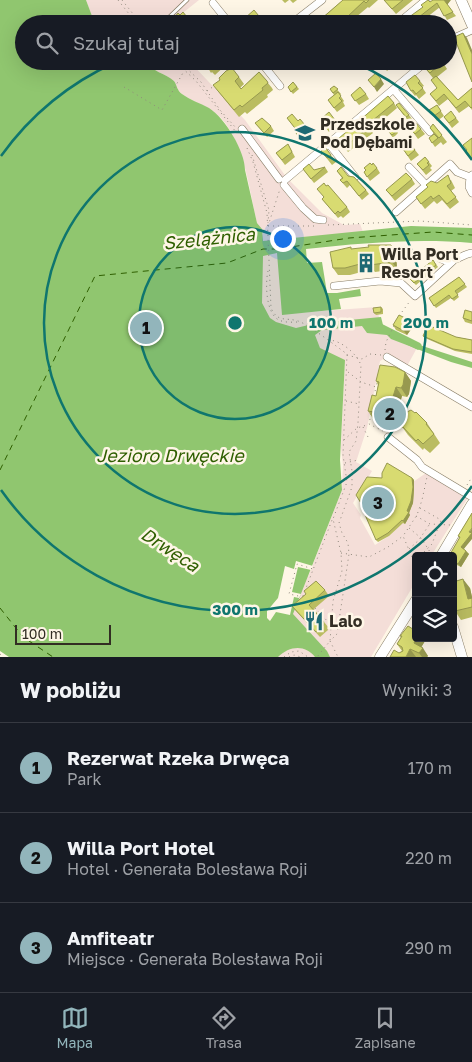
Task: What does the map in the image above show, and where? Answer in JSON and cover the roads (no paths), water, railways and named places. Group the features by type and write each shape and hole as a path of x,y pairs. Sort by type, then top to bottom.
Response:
{"main road":[{"path":"461,0 472,24"},
{"path":"443,552 472,504"},
{"path":"380,657 389,647 412,606"},
{"path":"404,618 412,613"},
{"path":"457,640 462,657"}],"street":[{"path":"303,15 322,0"},
{"path":"408,15 426,0"},
{"path":"213,3 223,15"},
{"path":"457,37 472,30"},
{"path":"267,70 280,86"},
{"path":"283,182 417,70"},
{"path":"394,90 430,132"},
{"path":"242,131 303,208 314,219 324,223"},
{"path":"329,144 355,177"},
{"path":"396,212 450,164 457,172 471,176 469,187 472,193"},
{"path":"409,167 426,185"},
{"path":"334,286 380,281 401,283 415,296 454,261 466,254 472,254"},
{"path":"441,260 454,261"},
{"path":"387,357 472,407"},
{"path":"388,436 417,460 422,467 472,497"}],"lane":[{"path":"171,15 187,0"}],"water":[{"name":"Jezioro Drwęckie","path":"0,0 86,0 92,15 15,15 15,70 155,70 170,78 182,94 215,113 233,136 242,154 257,223 262,229 263,241 411,226 472,228 472,243 410,241 306,249 307,263 322,262 327,293 360,289 361,296 339,299 341,309 282,315 277,253 263,256 262,303 270,318 276,322 296,328 317,323 381,317 383,325 389,329 388,333 472,362 472,368 391,339 387,335 367,333 362,326 322,330 315,335 320,348 345,360 340,460 342,490 293,614 327,651 330,657 315,657 302,648 292,649 278,657 9,657 0,651"}],"waterway":[{"path":"380,327 418,346"}],"place":[{"name":"Przedszkole Pod Dębami","path":"305,133"},
{"name":"Willa Port Resort","path":"366,263"},
{"name":"Rezerwat Rzeka Drwęca","path":"146,328"},
{"name":"Willa Port Hotel","path":"390,414"},
{"name":"Amfiteatr","path":"378,503"},
{"name":"Lalo","path":"314,621"}],"water label":[{"name":"Szelążnica","path":"209,239"},
{"name":"Drwęca","path":"170,550"}]}
